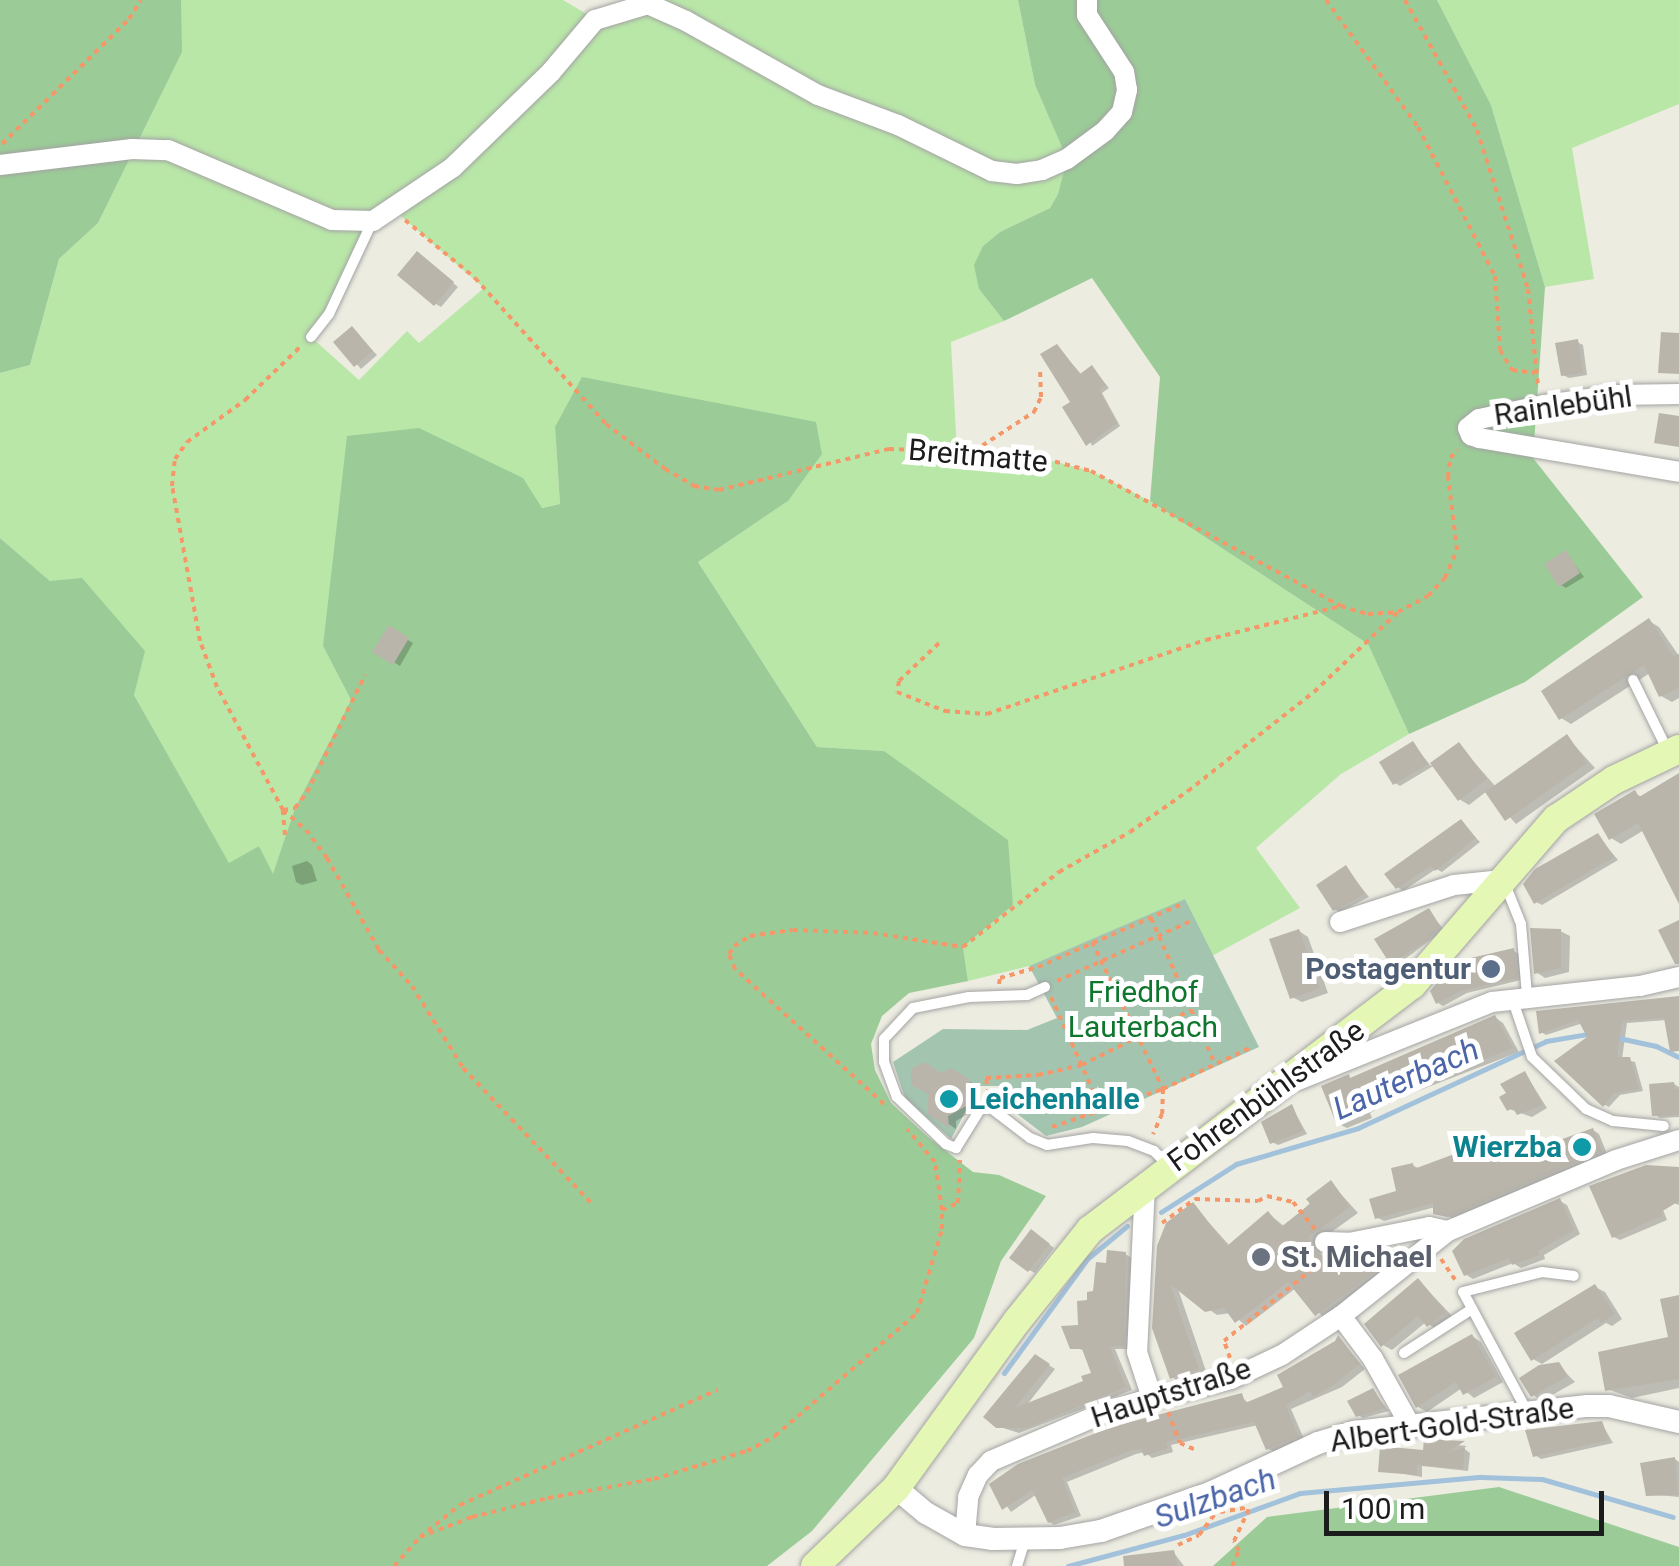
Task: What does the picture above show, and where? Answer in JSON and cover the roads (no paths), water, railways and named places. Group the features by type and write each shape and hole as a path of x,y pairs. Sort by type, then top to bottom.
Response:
{"main road":[{"name":"Fohrenbühlstraße","path":"815,1566 896,1488 1090,1230 1169,1166 1412,985 1533,840 1576,803 1674,751"}],"street":[{"path":"0,165 132,148 168,150 332,220 372,222 452,168 502,122 595,20 645,2 818,95 898,125 992,171 1016,174 1042,170 1067,159 1122,112 1128,90 1124,72 1088,15 1087,0"},
{"name":"Rainlebühl","path":"1679,394 1617,394 1492,415 1468,428 1471,435 1480,438 1679,472"},
{"path":"1340,922 1454,885 1503,880"},
{"path":"1278,1088 1468,1010 1519,996 1640,986 1679,977"},
{"name":"Hauptstraße","path":"965,1535 968,1497 991,1461 1113,1409 1237,1377 1282,1355 1341,1316 1439,1237 1616,1160 1671,1143"},
{"path":"1146,1185 1137,1352 1152,1398"},
{"path":"1325,1242 1349,1243 1430,1227 1439,1237"},
{"path":"1341,1316 1373,1359 1410,1426"},
{"name":"Albert-Gold-Straße","path":"896,1488 926,1513 965,1535 1024,1540 1100,1531 1210,1493 1318,1444 1355,1432 1608,1406 1679,1422"}],"lane":[{"path":"311,337 329,314 372,222"},
{"path":"1633,680 1674,751"},
{"path":"1503,880 1521,924 1519,996 1525,1044 1532,1057 1598,1118 1671,1143"},
{"path":"1045,987 1027,995 969,998 912,1008 884,1039 884,1062 896,1096 946,1144 956,1148 970,1119 980,1108 991,1108 1030,1138 1047,1144 1093,1138 1145,1147 1163,1157 1169,1166"},
{"path":"1529,1414 1463,1292 1542,1272 1574,1276"},
{"path":"1404,1353 1472,1309"},
{"path":"1016,1566 1024,1540"}],"waterway":[{"name":"Lauterbach","path":"1161,1212 1236,1164 1358,1128 1546,1041 1588,1034"},
{"name":"Lauterbach","path":"1614,1037 1656,1046 1679,1057"},
{"name":"Lauterbach","path":"1004,1373 1087,1259 1127,1226"},
{"name":"Sulzbach","path":"1068,1566 1184,1535 1300,1493 1481,1477 1542,1479 1673,1517"}],"place":[{"name":"Postagentur","path":"1491,969"},
{"name":"Leichenhalle","path":"949,1099"},
{"name":"Wierzba","path":"1582,1147"},
{"name":"St. Michael","path":"1261,1257"}],"park label":[{"name":"Friedhof Lauterbach","path":"1143,1009"}]}
